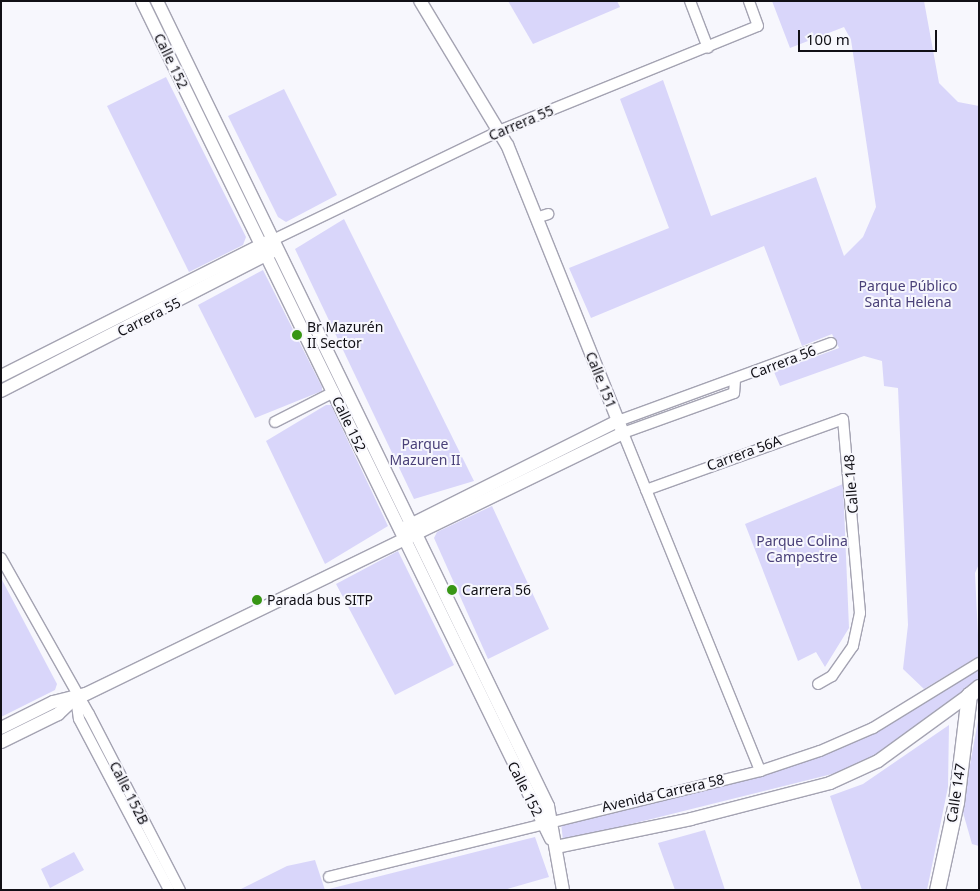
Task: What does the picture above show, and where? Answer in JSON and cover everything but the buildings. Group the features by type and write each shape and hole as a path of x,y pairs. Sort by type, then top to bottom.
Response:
{"main road":[{"name":"Calle 147","path":"937,890 956,802 974,691"}],"street":[{"name":"Calle 152","path":"142,1 546,821"},
{"name":"Calle 152","path":"157,1 415,528 546,821 556,847 562,890"},
{"name":"Calle 151","path":"420,1 499,131 542,216 620,427 760,771"},
{"path":"690,1 708,48"},
{"name":"Carrera 55","path":"2,375 261,244 276,243 499,131 708,48 758,26 749,1"},
{"name":"Carrera 55","path":"5,390 268,257 276,243"},
{"name":"Carrera 56","path":"1,728 53,702 76,697 620,427 734,393 735,380 831,343"},
{"path":"2,375 5,390"},
{"path":"274,422 334,392"},
{"name":"Carrera 56A","path":"646,490 842,419"},
{"name":"Calle 148","path":"818,684 832,676 853,646 860,613 842,419"},
{"name":"Calle 152B","path":"1,558 180,890"},
{"name":"Avenida Carrera 58","path":"329,877 546,821 760,771 847,740 979,663"},
{"path":"556,847 691,819 830,783 878,761 974,691"},
{"name":"Carrera 56","path":"1,742 58,714 76,697"},
{"name":"Calle 152B","path":"76,697 79,719 169,890"}],"green space":[{"path":"146,1 151,1 259,217 255,220"},
{"path":"508,1 617,1 620,7 533,44"},
{"name":"Parque Público Santa Helena","path":"772,1 924,1 939,83 958,102 979,106 979,564 975,573 979,656 924,689 903,669 908,625 898,388 884,386 882,361 864,356 780,386 774,372 839,348 832,334 802,346 764,246 591,318 569,268 669,228 620,99 663,80 711,216 816,177 844,256 863,237 876,207 851,40 844,27 790,48"},
{"path":"166,77 246,237 243,245 189,272 107,106"},
{"path":"284,89 337,195 286,222 278,217 228,116"},
{"name":"Parque Mazuren II","path":"344,219 474,481 414,499 295,249"},
{"path":"263,270 322,387 322,391 255,418 198,305"},
{"name":"Parque Mazuren II","path":"326,405 331,405 388,526 325,564 266,441"},
{"name":"Parque Colina Campestre","path":"843,484 849,628 825,667 816,652 798,661 745,524"},
{"path":"492,506 549,629 488,659 434,538 437,532"},
{"path":"398,551 454,665 395,695 336,584"},
{"path":"1,578 57,684 55,690 1,717"},
{"path":"979,669 979,679 886,750 848,770 563,841 561,822 831,752 897,720"},
{"path":"979,715 979,846 972,844 962,809"},
{"path":"949,725 948,787 927,890 862,890 830,796 863,784"},
{"path":"705,830 725,890 675,890 658,843"},
{"path":"535,837 549,877 504,890 325,890"},
{"path":"74,852 84,870 50,888 41,869"},
{"path":"315,860 325,890 239,890 287,866"}],"place":[{"name":"Br Mazurén II Sector","path":"297,335"},
{"name":"Carrera 56","path":"452,590"},
{"name":"Parada bus SITP","path":"257,600"}]}
